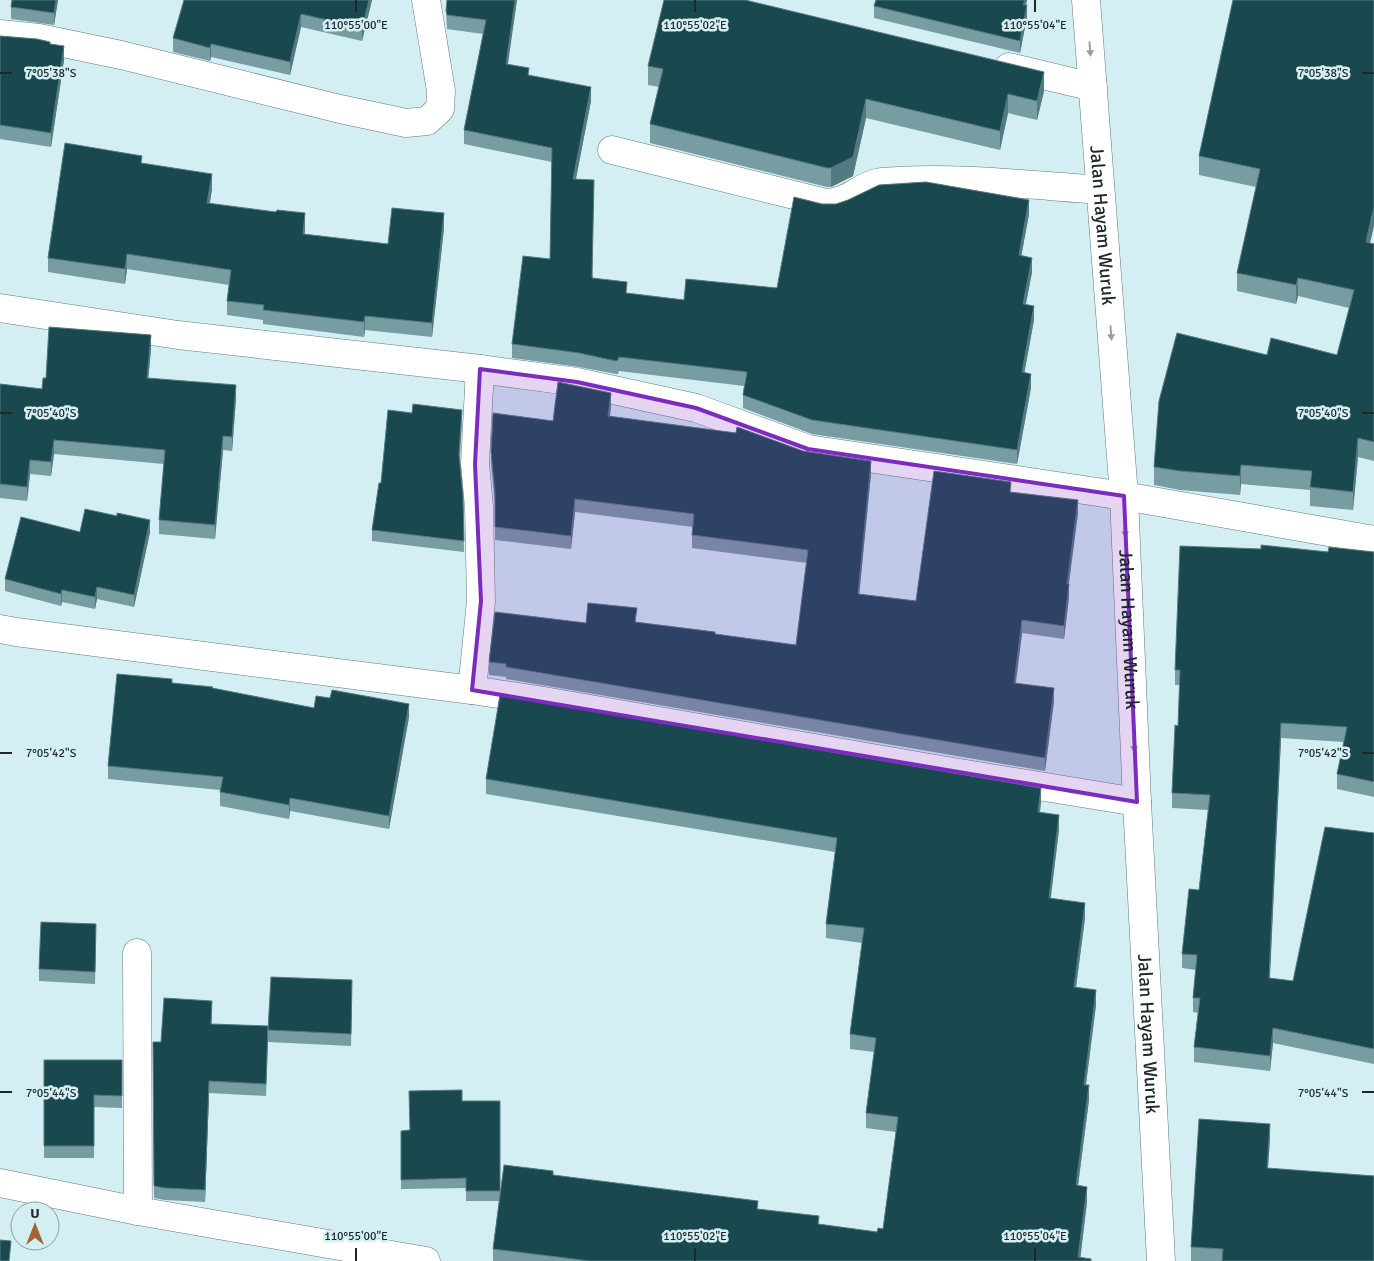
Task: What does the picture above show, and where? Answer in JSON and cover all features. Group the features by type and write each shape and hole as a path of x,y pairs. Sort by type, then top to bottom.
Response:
{"street":[{"path":"0,34 39,38 121,55 340,109 406,123 427,121 440,109 441,91 426,0"},
{"name":"Jalan Hayam Wuruk","path":"1086,0 1124,496 1137,802 1161,1261"},
{"path":"989,62 1093,87"},
{"path":"612,150 826,203 844,200 875,182 914,180 993,182 1100,190"},
{"path":"0,308 178,335 480,369 577,382 696,408 808,449 1124,496 1374,540"},
{"path":"472,690 481,601 479,507 475,464 480,369"},
{"path":"0,629 554,702 932,769 1137,802"},
{"path":"137,953 138,1211"},
{"path":"0,1183 138,1211 426,1261"}],"highlighted area":[{"path":"480,369 577,382 696,408 808,449 1124,496 1137,802 472,690 481,601 475,464"}],"building":[{"path":"12,0 56,0 54,13 11,7"},
{"path":"184,0 369,0 362,28 301,14 290,62 211,44 210,48 173,38"},
{"path":"447,0 515,0 506,64 529,68 528,75 591,87 573,179 594,180 592,278 627,282 626,293 684,300 686,279 777,288 794,197 822,204 836,204 879,185 926,182 1029,200 1019,255 1032,258 1023,304 1034,306 1022,372 1031,374 1017,450 812,420 743,395 747,372 619,357 616,361 579,353 512,344 523,256 550,259 552,148 464,130 486,20 447,15"},
{"path":"664,0 745,0 1044,72 1037,101 1008,94 1000,131 866,99 853,157 831,168 827,168 650,124 663,69 648,66"},
{"path":"876,0 1025,0 1023,5 1027,5 1020,41 874,6"},
{"path":"1233,0 1374,0 1374,207 1366,242 1374,244 1374,442 1358,438 1353,492 1310,487 1312,471 1241,465 1240,476 1154,467 1159,401 1177,333 1267,355 1271,338 1337,355 1354,290 1298,278 1296,285 1237,273 1260,169 1199,156"},
{"path":"0,36 37,39 50,42 50,44 64,46 51,133 0,125"},
{"path":"65,143 142,156 141,163 212,174 207,203 276,212 277,210 305,213 303,234 388,244 392,208 444,213 432,323 365,316 364,322 263,310 264,305 227,301 231,270 127,254 125,269 48,258"},
{"path":"49,327 151,335 147,378 236,385 232,437 223,436 215,525 159,520 165,450 54,440 51,462 30,460 27,487 0,484 0,384 42,389 43,378 46,378"},
{"path":"558,382 611,393 608,416 736,433 737,427 803,451 871,461 858,594 916,601 934,471 1011,482 1010,492 1078,500 1067,584 1069,584 1064,626 1022,620 1014,683 1054,688 1045,758 506,667 506,664 489,662 495,612 586,623 588,603 637,608 635,622 796,645 808,550 692,535 694,514 575,499 571,536 495,527 495,493 491,451 493,413 553,421"},
{"path":"413,404 462,410 459,454 463,497 464,541 372,530 379,483 381,483 388,410 412,413"},
{"path":"85,509 117,516 117,513 150,520 134,595 97,587 95,597 62,590 61,594 5,579 21,517 80,532"},
{"path":"1261,545 1328,552 1329,547 1374,552 1374,782 1337,774 1347,727 1281,723 1269,978 1293,981 1325,827 1374,833 1374,1049 1273,1028 1270,1056 1194,1047 1200,998 1193,998 1197,955 1182,954 1189,889 1199,890 1210,795 1172,793 1175,725 1178,726 1180,670 1175,670 1180,546 1261,549"},
{"path":"117,674 172,679 172,683 213,687 314,708 316,696 330,698 332,690 409,704 389,816 290,798 289,805 220,792 223,777 108,766"},
{"path":"500,695 1041,788 1038,812 1059,815 1049,898 1085,903 1074,987 1096,990 1084,1085 1089,1085 1076,1185 1087,1187 1078,1257 1091,1259 1091,1261 590,1261 493,1249 504,1165 553,1171 553,1175 758,1201 757,1209 819,1216 818,1224 877,1232 878,1228 883,1229 898,1117 866,1113 876,1038 850,1034 864,928 826,924 837,838 486,779"},
{"path":"41,922 96,924 95,972 39,969"},
{"path":"271,977 352,980 351,1034 268,1030"},
{"path":"164,998 212,1001 211,1024 268,1026 266,1084 209,1081 205,1190 154,1186 153,1042 161,1042"},
{"path":"44,1060 122,1060 122,1096 94,1095 94,1146 44,1146"},
{"path":"462,1090 462,1101 500,1101 500,1191 466,1191 466,1178 401,1180 401,1131 410,1130 409,1091"},
{"path":"1199,1119 1270,1124 1267,1168 1374,1176 1374,1261 1222,1261 1223,1249 1191,1247"},
{"path":"0,1240 10,1241 9,1261 0,1261"}]}
